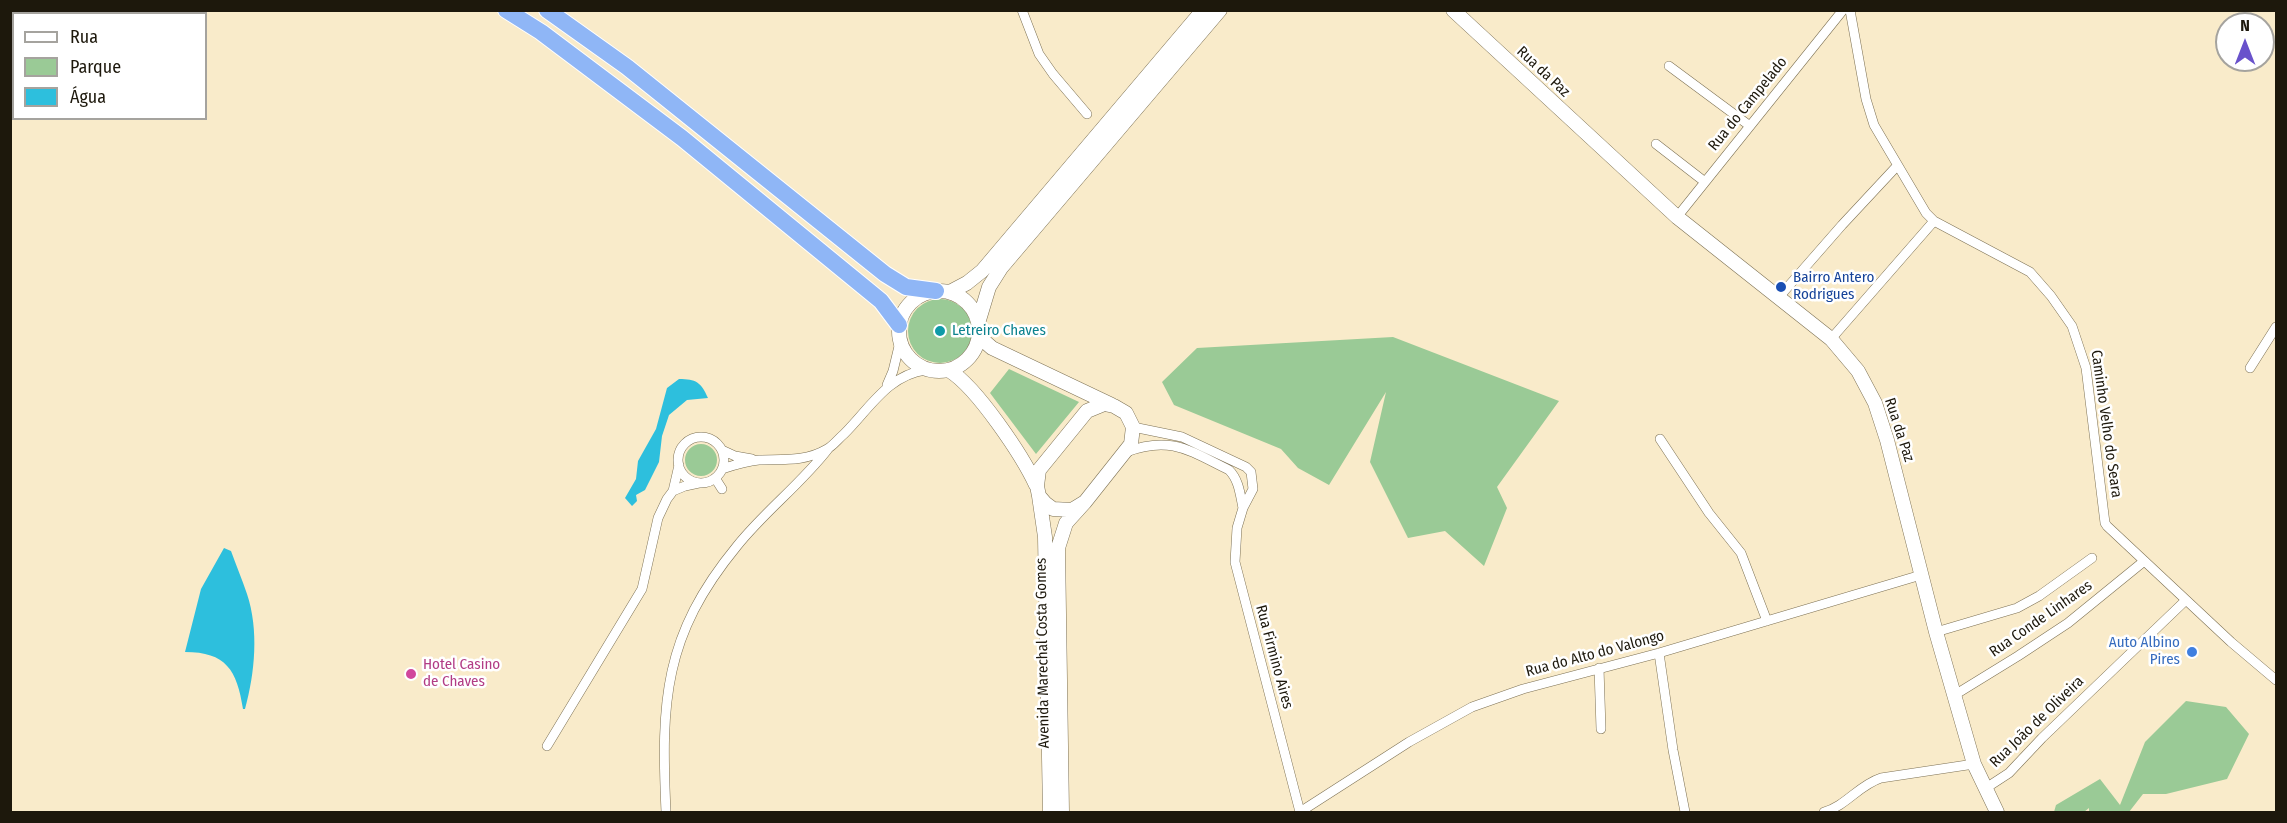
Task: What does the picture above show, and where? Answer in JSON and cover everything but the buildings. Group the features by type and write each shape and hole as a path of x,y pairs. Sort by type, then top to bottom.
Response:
{"highway":[{"path":"506,10 541,32 682,138 881,301 899,325"},
{"path":"547,10 627,67 885,274 906,287 943,292"}],"main road":[{"path":"1203,10 982,271 967,283 915,299 905,310 899,325 900,342 909,358 926,370 937,372 950,370 967,361 979,342 979,326 989,287 1001,268 1220,10"},
{"name":"Rua da Paz","path":"1453,10 1677,217 1832,339 1858,371 1875,403 1887,440 1953,696 1974,764 1997,813"},
{"path":"943,292 964,299 973,308 984,341 992,348 1125,413 1133,428 1131,444 1126,452"},
{"path":"950,370 967,384 1022,459 1045,503 1063,511 1072,510 1085,502"},
{"path":"1038,491 1039,470 1087,411 1096,406 1114,406"},
{"name":"Avenida Marechal Costa Gomes","path":"1062,813 1058,548 1066,523 1126,452"},
{"name":"Avenida Marechal Costa Gomes","path":"1038,491 1045,537 1050,813"}],"street":[{"path":"1022,10 1039,54 1053,75 1087,114"},
{"name":"Rua do Campelado","path":"1677,217 1843,10"},
{"name":"Caminho Velho do Seara","path":"1850,10 1866,99 1874,125 1926,213 1934,221 2030,272 2051,296 2072,326 2086,368 2105,523 2143,562 2277,680"},
{"path":"1669,66 1750,126"},
{"path":"1656,144 1705,182"},
{"path":"1779,297 1897,166"},
{"path":"1832,339 1934,221"},
{"path":"2250,368 2277,327"},
{"path":"884,390 894,371 900,342"},
{"path":"666,813 664,718 668,682 676,651 689,617 711,580 737,545 813,468 884,390 901,376 926,370"},
{"name":"Rua Firmino Aires","path":"1133,428 1182,437 1246,467 1251,472 1253,489 1243,508 1237,528 1235,562 1300,813"},
{"path":"547,747 642,589 658,518 673,491 680,450 691,439 703,437 711,439 722,450 735,456 757,460 793,460 810,457 828,449"},
{"path":"1660,439 1709,513 1741,553 1767,621"},
{"path":"1126,452 1141,446 1164,443 1181,448 1229,470 1239,487 1243,508"},
{"path":"673,491 715,478 722,469 724,461 722,450"},
{"path":"722,469 757,460"},
{"path":"679,465 687,478 699,483"},
{"path":"715,478 722,489"},
{"path":"1936,632 2017,608 2039,596 2092,558"},
{"name":"Rua Conde Linhares","path":"1953,696 2068,623 2143,562"},
{"name":"Rua do Alto do Valongo","path":"1300,813 1409,742 1472,707 1523,689 1659,653 1921,575"},
{"name":"Rua João de Oliveira","path":"1986,788 2009,773 2042,738 2186,600"},
{"path":"1659,653 1685,813"},
{"path":"1599,668 1601,729"},
{"path":"1824,813 1842,804 1870,781 1974,764"}],"green space":[{"path":"934,299 946,299 963,308 970,319 972,331 970,343 963,354 946,363 934,363 922,358 913,349 908,337 908,325 913,313 922,304"},
{"path":"1393,337 1559,401 1497,487 1507,508 1484,566 1445,531 1408,538 1370,462 1386,392 1329,485 1298,468 1281,449 1174,405 1162,382 1197,348"},
{"path":"1009,369 1079,402 1036,454 990,393"},
{"path":"701,444 712,449 717,460 712,471 701,476 690,471 685,460 690,449"},
{"path":"2186,701 2226,707 2249,734 2227,779 2166,794 2143,794 2129,812 2089,812 2089,808 2084,812 2054,812 2056,805 2100,779 2120,805 2145,742"}],"water":[{"path":"679,379 697,382 708,398 687,400 669,415 662,436 659,462 645,490 636,495 637,501 632,506 625,498 636,479 638,461 656,429 667,388"},
{"path":"224,548 231,551 247,594 253,622 253,666 245,709 243,709 233,674 227,666 211,655 185,652 201,589"}],"place":[{"name":"Bairro Antero Rodrigues","path":"1781,287"},
{"name":"Letreiro Chaves","path":"940,331"},
{"name":"Auto Albino Pires","path":"2192,652"},
{"name":"Hotel Casino de Chaves","path":"411,674"}]}
